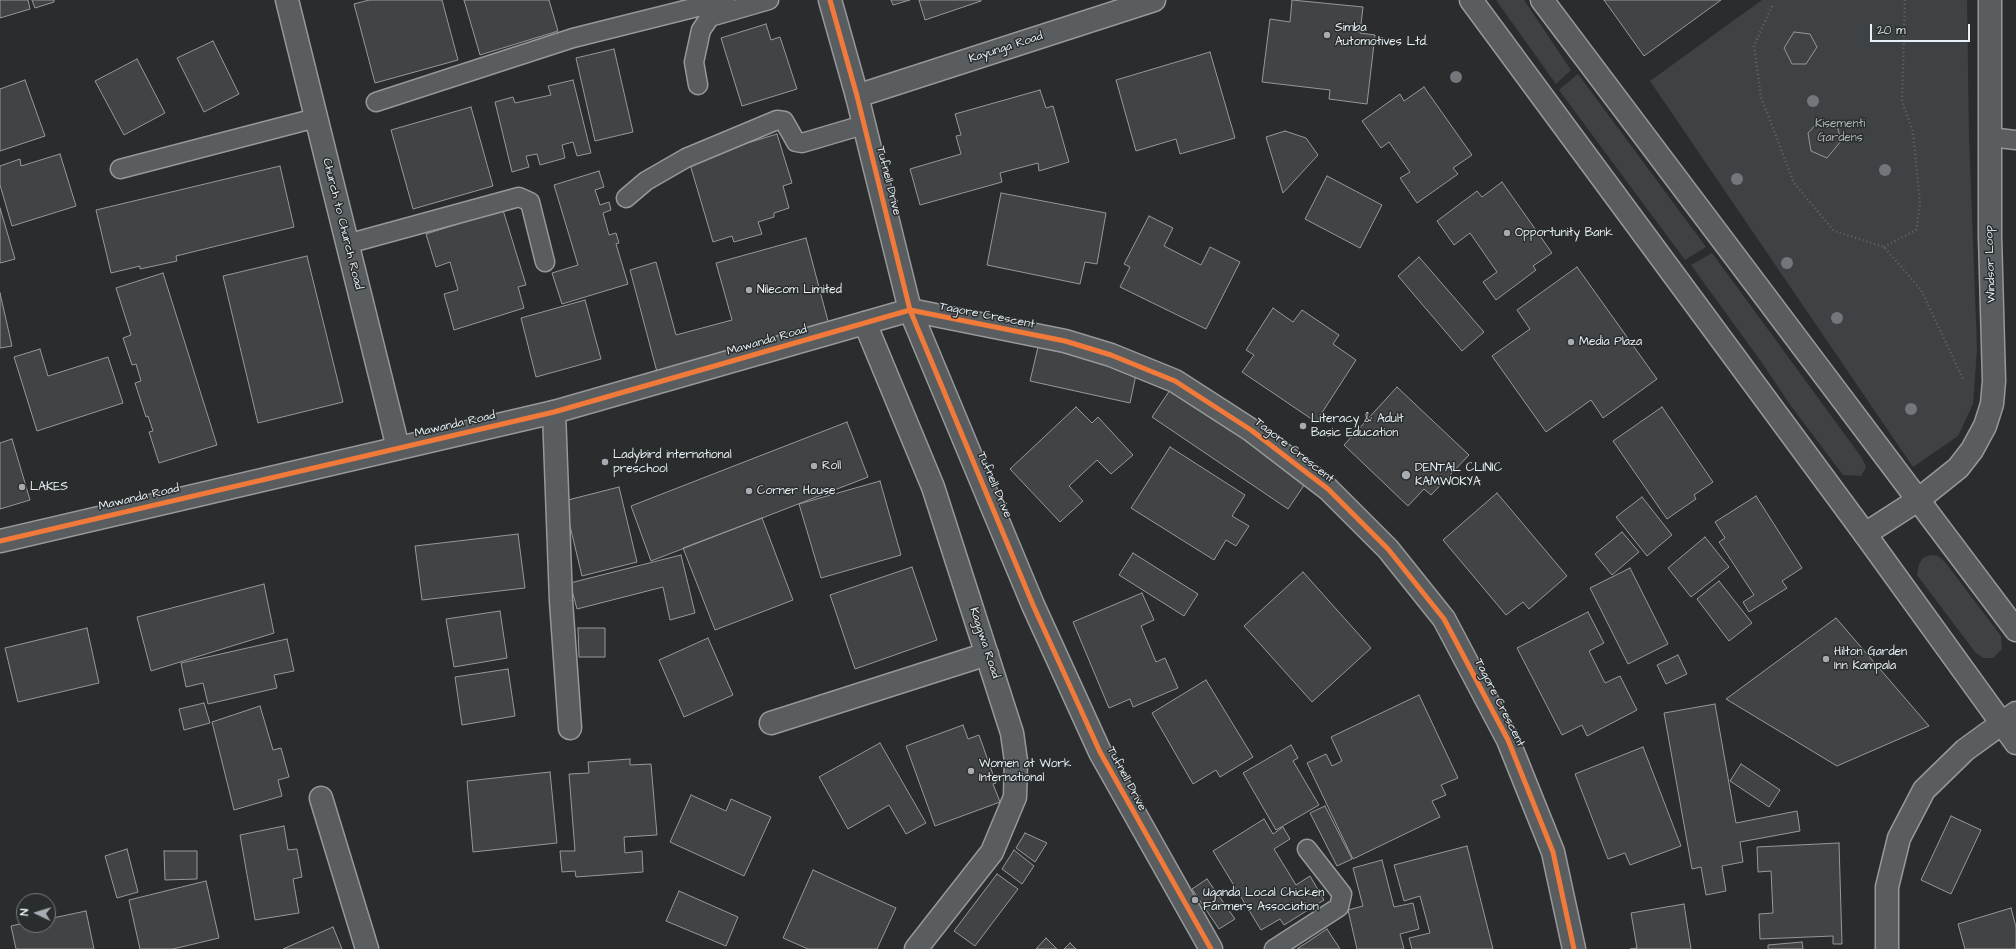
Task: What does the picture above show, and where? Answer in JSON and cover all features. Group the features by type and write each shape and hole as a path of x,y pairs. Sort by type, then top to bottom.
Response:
{"street":[{"name":"Church to Church Road","path":"287,0 398,448"},
{"name":"Tufnell Drive","path":"830,0 857,96 910,310 1033,605 1100,752 1211,949"},
{"name":"Kayunga Road","path":"857,96 1154,0"},
{"path":"1471,0 1865,534 2009,718 2016,743"},
{"path":"1542,0 2016,630"},
{"name":"Windsor Loop","path":"1865,534 1918,500 1958,468 1975,444 1985,426 1992,404 1994,380 1990,236 1990,0"},
{"name":"Mawanda Road","path":"0,541 554,412 910,310"},
{"name":"Tagore Crescent","path":"910,310 1065,341 1111,355 1175,381 1251,430 1328,489 1388,549 1444,619 1508,740 1553,852 1574,949"},
{"name":"Kaggwa Road","path":"865,323 933,487 1012,732 1016,761 1014,797 992,852 916,949"},
{"path":"554,412 560,601 570,728"},
{"path":"771,723 987,654"},
{"path":"1887,949 1887,887 1899,838 1924,790 1965,750 2009,718"},
{"path":"321,798 367,949"}],"lane":[{"path":"376,102 573,38 725,0"},
{"path":"698,85 694,62 701,30 710,17 769,0"},
{"path":"120,169 316,118"},
{"path":"626,198 646,181 686,158 777,120 784,122 796,142 802,143 863,125"},
{"path":"1990,137 2016,140"},
{"path":"347,244 519,196 530,202 546,262"},
{"path":"1274,949 1339,907 1342,894 1307,850"}],"path":[{"path":"1884,247 1916,230 1920,204 1913,132 1902,101 1905,0"},
{"path":"1772,6 1754,46 1761,97 1794,183 1834,231 1884,247 1921,290 1965,383"}],"green space":[{"path":"1496,0 1524,0 1571,70 1556,84"},
{"name":"Kisementi Gardens","path":"1762,0 1967,0 1969,137 1977,349 1973,404 1958,436 1913,467 1650,81"},
{"path":"1578,74 1706,247 1685,260 1559,90"},
{"path":"1712,253 1862,458 1866,467 1861,476 1843,475 1791,406 1760,360 1691,265"},
{"path":"1930,555 1938,556 1945,562 2001,636 2002,649 1993,658 1983,658 1975,652 1917,575 1919,564 1923,558"}],"building":[{"path":"0,0 28,0 30,9 0,18"},
{"path":"32,0 54,0 54,2 35,8"},
{"path":"369,0 442,0 458,60 375,83 354,4"},
{"path":"464,0 549,0 558,31 480,55"},
{"path":"891,0 910,0 893,5"},
{"path":"919,0 981,0 981,1 925,20"},
{"path":"1292,0 1363,7 1360,33 1375,35 1367,104 1329,99 1330,90 1262,82 1270,19 1290,22"},
{"path":"1604,0 1721,0 1644,56"},
{"path":"766,24 771,40 780,37 797,89 742,106 721,38"},
{"path":"1794,32 1810,34 1817,47 1806,64 1792,64 1784,48"},
{"path":"213,41 239,94 204,112 177,58"},
{"path":"614,49 633,132 595,141 576,58"},
{"path":"1210,52 1235,138 1180,154 1176,139 1136,151 1116,80"},
{"path":"137,59 165,113 124,135 95,81"},
{"path":"25,80 45,136 0,151 0,89"},
{"path":"573,80 591,153 577,156 573,142 562,145 565,158 540,165 537,154 526,156 529,167 512,172 495,102 513,97 515,103 551,95 548,86"},
{"path":"1424,87 1472,155 1453,168 1458,174 1417,203 1400,178 1410,172 1389,142 1381,148 1362,121 1400,94 1404,101"},
{"path":"1040,90 1046,108 1053,106 1069,162 1039,171 1038,163 1000,173 1002,182 920,205 910,169 961,154 956,136 961,135 955,114"},
{"path":"471,107 493,186 413,209 391,130"},
{"path":"1820,120 1837,125 1841,141 1827,158 1811,151 1808,133"},
{"path":"1285,131 1306,138 1318,155 1283,193 1266,137"},
{"path":"777,134 792,183 783,186 789,208 774,213 774,217 758,222 762,234 734,242 732,236 713,242 689,161"},
{"path":"60,154 76,206 12,226 0,185 0,166 20,159 21,166"},
{"path":"280,166 294,227 176,256 177,261 140,269 140,266 111,273 96,210"},
{"path":"599,171 604,187 595,190 600,205 609,202 611,210 603,213 609,235 616,233 619,243 616,244 628,284 562,304 552,273 578,265 554,185"},
{"path":"1327,176 1382,205 1360,248 1305,219"},
{"path":"1502,182 1552,253 1533,266 1536,270 1496,300 1483,282 1497,272 1470,233 1454,245 1437,221 1477,191 1482,197"},
{"path":"1001,193 1106,213 1097,264 1085,262 1080,284 987,265"},
{"path":"0,208 15,259 0,263"},
{"path":"503,210 526,285 518,287 524,308 454,330 444,294 458,290 450,262 436,267 426,234"},
{"path":"1149,216 1173,228 1164,246 1201,265 1210,247 1240,262 1206,329 1120,287 1130,267 1124,264"},
{"path":"806,238 829,325 657,372 630,270 656,262 676,335 732,320 716,263"},
{"path":"307,256 343,402 258,423 223,276"},
{"path":"1419,257 1484,332 1462,351 1398,276"},
{"name":"Media Plaza","path":"1577,267 1657,379 1603,418 1591,400 1546,432 1492,356 1530,329 1517,310"},
{"path":"163,273 217,445 159,463 149,432 153,431 148,416 146,417 135,383 141,381 136,364 132,365 123,338 131,335 116,288"},
{"path":"0,293 12,346 0,348"},
{"path":"585,300 601,359 536,377 521,318"},
{"path":"1273,308 1293,322 1302,310 1339,335 1333,344 1356,360 1316,422 1242,372 1254,355 1246,350"},
{"path":"1038,347 1137,370 1130,403 1030,381"},
{"path":"40,349 48,376 108,357 123,403 37,431 14,357"},
{"path":"1172,387 1309,478 1288,509 1152,417"},
{"path":"1397,387 1469,455 1431,495 1424,489 1408,506 1344,445"},
{"path":"1076,407 1092,423 1098,417 1133,455 1111,474 1097,460 1069,486 1083,501 1060,522 1010,469"},
{"path":"1662,407 1713,482 1694,495 1696,499 1667,519 1613,441"},
{"name":"Corner House","path":"847,422 868,477 651,561 631,506"},
{"path":"12,439 30,500 0,509 0,443"},
{"path":"1170,447 1245,495 1232,516 1249,526 1236,546 1226,540 1214,560 1131,508"},
{"path":"880,481 901,555 821,578 799,504"},
{"path":"619,487 637,562 582,576 564,501"},
{"path":"1497,493 1567,576 1529,609 1523,602 1506,615 1443,540"},
{"path":"1756,496 1802,568 1782,581 1787,588 1749,612 1743,602 1754,595 1719,542 1725,538 1715,522"},
{"path":"1642,497 1672,535 1647,556 1616,517"},
{"path":"762,518 793,600 715,630 683,548"},
{"path":"1622,532 1639,552 1612,575 1595,554"},
{"path":"518,534 525,588 422,600 415,546"},
{"path":"1705,537 1729,567 1691,597 1668,568"},
{"path":"1133,553 1198,594 1184,616 1119,575"},
{"path":"681,555 695,613 670,620 663,587 577,609 570,583"},
{"path":"912,567 937,640 855,669 830,595"},
{"path":"1630,568 1668,644 1628,664 1590,588"},
{"path":"1303,572 1371,648 1312,702 1244,626"},
{"path":"1719,581 1752,623 1729,641 1697,599"},
{"path":"264,584 274,633 151,671 137,617"},
{"path":"1142,593 1154,620 1141,626 1156,662 1165,658 1178,688 1133,707 1130,699 1109,708 1073,622"},
{"path":"500,611 507,658 454,667 446,619"},
{"path":"1588,612 1604,643 1589,651 1605,683 1620,676 1637,710 1587,736 1582,725 1562,735 1517,648"},
{"name":"Hilton Garden Inn Kampala","path":"1836,618 1929,726 1837,766 1726,699"},
{"path":"87,628 99,683 18,702 5,648"},
{"path":"578,628 605,628 605,657 579,657"},
{"path":"708,638 733,695 684,717 659,660"},
{"path":"287,639 294,671 274,675 277,688 208,704 203,683 186,687 181,663"},
{"path":"1678,655 1687,674 1666,684 1657,665"},
{"path":"508,669 515,716 462,725 455,677"},
{"path":"1206,680 1253,757 1220,777 1216,770 1193,784 1152,713"},
{"path":"1419,695 1458,778 1441,785 1446,795 1432,801 1440,817 1353,859 1307,763 1326,754 1332,766 1342,761 1331,737"},
{"path":"204,703 210,723 184,730 179,709"},
{"path":"1715,704 1736,823 1797,811 1800,831 1740,842 1743,862 1722,866 1726,891 1706,895 1701,867 1692,869 1664,713"},
{"path":"260,706 273,750 281,748 289,777 278,780 282,796 234,810 212,722"},
{"path":"963,725 968,739 979,735 996,783 993,784 1000,802 935,826 906,746"},
{"path":"880,743 926,823 906,834 889,805 848,829 819,777"},
{"path":"1291,745 1298,758 1293,761 1319,805 1276,830 1243,773"},
{"path":"1643,747 1681,846 1630,865 1625,853 1608,859 1575,774"},
{"path":"630,759 630,765 651,764 657,835 624,837 625,853 642,851 643,872 576,877 575,871 562,872 560,851 575,851 569,774 589,773 588,762"},
{"path":"1741,764 1780,790 1769,807 1730,781"},
{"path":"550,772 557,843 473,852 467,781"},
{"path":"691,795 726,811 731,799 771,817 744,876 670,842"},
{"path":"1325,806 1352,859 1337,866 1310,813"},
{"path":"1951,816 1981,830 1951,894 1921,880"},
{"path":"1264,819 1273,834 1283,827 1290,839 1274,849 1296,885 1310,876 1324,900 1284,925 1280,919 1261,930 1213,851"},
{"path":"284,826 288,850 297,849 302,877 293,879 299,913 255,920 240,835"},
{"path":"1025,833 1047,843 1035,862 1016,848"},
{"path":"1839,843 1842,944 1833,944 1833,936 1760,939 1759,914 1773,913 1771,871 1758,872 1757,847"},
{"path":"1467,846 1493,949 1412,949 1409,938 1430,933 1420,896 1404,901 1394,865"},
{"path":"127,849 138,892 117,898 105,856"},
{"path":"1014,850 1034,866 1022,884 1002,869"},
{"path":"164,851 197,851 197,879 165,880"},
{"path":"1382,860 1394,907 1413,903 1419,929 1400,934 1404,949 1357,949 1348,910 1363,906 1353,868"},
{"path":"813,870 896,908 877,949 808,949 783,938"},
{"path":"997,874 1018,889 975,946 954,931"},
{"path":"1207,879 1235,919 1219,929 1192,889"},
{"path":"206,881 219,938 173,949 140,949 129,900"},
{"path":"679,891 738,917 726,946 666,921"},
{"path":"1684,904 1691,949 1630,949 1637,948 1631,913"},
{"path":"2011,908 2016,927 2016,949 1965,949 1958,924"},
{"path":"86,911 94,949 16,949 11,926 16,925 16,933 56,933 56,917"},
{"path":"333,927 342,949 283,949"},
{"path":"1327,929 1340,949 1297,949"},
{"path":"1046,938 1057,949 1036,949"},
{"path":"1802,942 1803,949 1768,949 1768,945"},
{"path":"1070,943 1076,949 1064,949"}],"cycle path":[{"path":"830,0 857,96 910,310 1033,605 1100,752 1211,949"},
{"path":"0,541 554,412 910,310 1065,341 1111,355 1175,381 1251,430 1328,489 1388,549 1444,619 1508,740 1553,852 1574,949"}],"place":[{"name":"Simba Automotives Ltd.","path":"1327,35"},
{"name":"Opportunity Bank","path":"1507,233"},
{"name":"Nilecom Limited","path":"749,290"},
{"name":"Media Plaza","path":"1571,342"},
{"name":"Literacy & Adult Basic Education","path":"1303,426"},
{"name":"Ladybird international preschool","path":"605,462"},
{"name":"Roll","path":"814,466"},
{"name":"DENTAL CLINIC KAMWOKYA","path":"1406,475"},
{"name":"LAKES","path":"22,487"},
{"name":"Corner House","path":"749,491"},
{"name":"Hilton Garden Inn Kampala","path":"1826,659"},
{"name":"Women at Work International","path":"971,771"},
{"name":"Uganda Local Chicken Farmers Association","path":"1195,900"}]}
